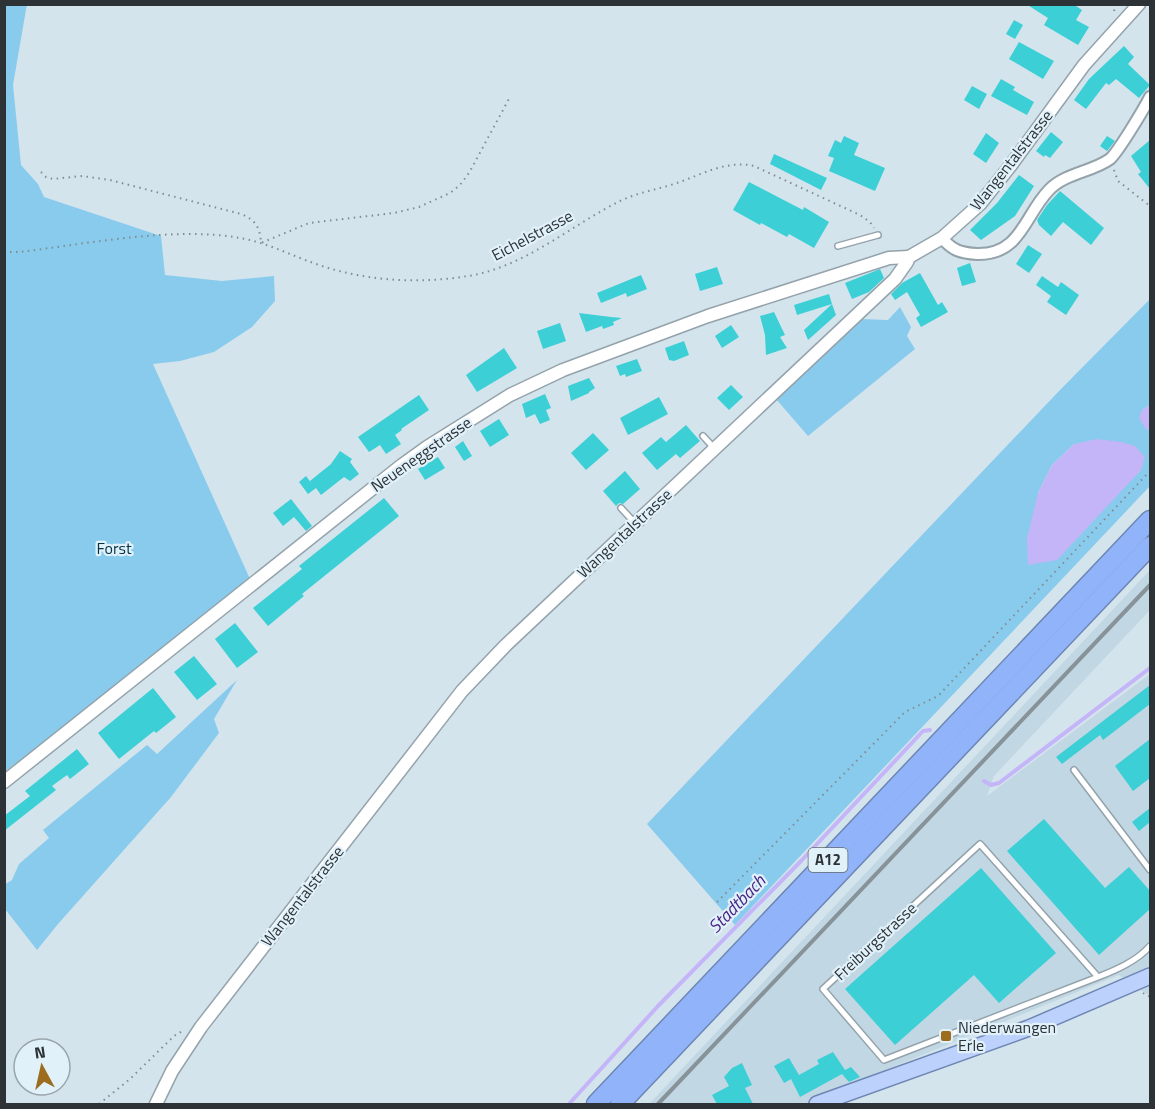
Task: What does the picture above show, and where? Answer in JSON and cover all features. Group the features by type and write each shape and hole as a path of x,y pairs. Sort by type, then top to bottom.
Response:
{"highway":[{"name":"A12","path":"596,1104 1150,520"},
{"name":"A12","path":"620,1104 1150,546"}],"main road":[{"path":"817,1104 1029,1028 1150,976"}],"street":[{"name":"Wangentalstrasse","path":"156,1104 172,1071 201,1027 462,691 506,645 895,279 909,257 942,238 980,204 1084,65 1138,4"},
{"path":"942,238 956,251 987,254 1001,250 1017,237 1048,190 1060,181 1110,158 1150,98"},
{"name":"Neueneggstrasse","path":"4,782 402,465 510,394 563,370 708,316 889,258 909,257"}],"lane":[{"path":"838,246 878,235"},
{"path":"703,436 714,448"},
{"path":"621,508 635,524"},
{"path":"1074,770 1150,870"},
{"name":"Freiburgstrasse","path":"1098,977 980,844 823,989 884,1060 1119,969 1144,953 1150,946"}],"path":[{"path":"1114,11 1116,4"},
{"path":"41,172 53,179 82,176 110,180 241,214 251,218 257,224 261,243 309,224 402,211 419,207 450,193 469,174 510,97"},
{"path":"1110,158 1118,181 1150,206"},
{"name":"Eichelstrasse","path":"4,252 179,235 228,237 261,243 354,275 382,279 441,280 498,268 525,256 622,200 705,172 745,164 754,166 860,215 870,222 878,235"},
{"path":"717,902 905,712 938,696 1150,471"},
{"path":"4,503 4,517"},
{"path":"99,1104 174,1036 190,1028 201,1027"}],"shaded area":[{"path":"1150,405 1150,430 1145,428 1139,418 1142,410"},
{"path":"1097,439 1135,446 1145,457 1141,470 1057,560 1028,565 1027,539 1038,493 1052,465 1074,444"},
{"path":"1150,570 1150,610 994,776 987,796 1150,674 1150,996 1119,975 805,1104 649,1104"}],"green space":[{"name":"Forst","path":"27,4 13,85 21,165 38,184 44,197 161,236 165,275 222,281 274,276 275,301 252,327 214,352 180,361 153,364 250,579 74,722 5,771 4,5"},
{"path":"1150,299 1150,405 1142,410 1145,428 1150,430 1150,486 735,925 647,824 1059,391","holes":["1074,444 1141,470 1120,490 1038,493 1052,465"]},
{"path":"900,307 911,327 907,336 915,349 808,436 776,399 861,319 888,320"},
{"path":"237,680 214,719 219,733 171,797 37,950 5,909 4,885 12,880 19,864 49,838 43,830 147,745 157,754"}],"building":[{"path":"1026,4 1073,4 1082,10 1076,20 1089,27 1078,45 1044,25 1048,18"},
{"path":"1014,20 1023,25 1015,39 1006,34"},
{"path":"1019,42 1054,61 1043,79 1009,59"},
{"path":"1124,46 1134,57 1128,64 1150,85 1139,98 1116,79 1109,85 1106,83 1086,109 1074,100 1089,79"},
{"path":"1001,79 1015,87 1013,90 1034,102 1027,115 991,96"},
{"path":"972,86 987,94 979,109 964,100"},
{"path":"1051,132 1063,142 1050,158 1036,151"},
{"path":"986,133 999,143 986,163 973,154"},
{"path":"844,136 859,143 854,155 885,168 875,191 829,171 834,158 828,156 835,140 841,143"},
{"path":"1107,136 1115,141 1107,151 1100,146"},
{"path":"1150,140 1150,189 1138,174 1141,172 1131,156"},
{"path":"774,154 827,178 821,190 770,164"},
{"path":"1019,175 1034,186 1015,216 981,240 970,230 997,203"},
{"path":"749,182 803,210 804,207 829,222 814,248 789,234 787,237 761,223 760,225 733,210"},
{"path":"1060,191 1104,228 1091,245 1063,222 1051,236 1039,225 1037,220"},
{"path":"1028,245 1042,254 1029,273 1016,264"},
{"path":"970,263 976,282 962,286 957,268"},
{"path":"717,267 723,284 700,291 695,274"},
{"path":"880,269 884,278 869,292 852,299 845,283"},
{"path":"920,273 938,305 942,302 948,312 921,327 916,318 920,315 907,292 895,300 891,294 902,283"},
{"path":"641,275 647,289 627,297 626,293 601,303 597,293"},
{"path":"1042,276 1058,287 1061,282 1079,295 1066,315 1047,302 1051,296 1036,285"},
{"path":"829,294 832,304 797,315 794,305"},
{"path":"832,304 836,315 808,340 804,330"},
{"path":"774,312 785,335 780,337 787,348 766,355 765,335 760,316"},
{"path":"579,313 622,318 613,322 614,325 603,329 602,326 586,332"},
{"path":"560,323 566,341 543,349 537,331"},
{"path":"731,325 739,337 722,348 715,336"},
{"path":"684,341 689,355 674,361 669,360 665,348"},
{"path":"504,348 517,368 477,392 466,375"},
{"path":"637,359 642,371 626,377 625,374 620,376 616,366"},
{"path":"589,378 595,388 571,401 568,386"},
{"path":"731,385 743,397 729,410 717,398"},
{"path":"545,394 551,408 546,410 550,420 540,424 535,414 526,418 522,404"},
{"path":"419,395 429,410 395,435 401,444 386,454 380,445 369,452 358,437"},
{"path":"659,397 668,414 628,435 620,418"},
{"path":"499,419 509,435 490,447 480,431"},
{"path":"686,425 700,441 680,458 676,454 657,470 642,453 661,437 666,442"},
{"path":"593,433 609,450 586,470 571,453"},
{"path":"463,441 472,456 464,461 455,447"},
{"path":"340,451 352,459 350,462 359,474 350,481 344,477 321,495 316,488 308,494 299,482 306,476 312,484 310,481 331,464"},
{"path":"438,457 445,468 425,480 418,469"},
{"path":"625,471 640,489 623,504 619,503 616,506 603,491"},
{"path":"384,498 399,516 302,594 304,596 268,626 253,608 302,569 299,566"},
{"path":"291,499 312,526 306,531 294,517 283,526 273,513"},
{"path":"235,623 258,652 237,668 215,639"},
{"path":"194,656 217,684 197,700 174,672"},
{"path":"1150,685 1150,704 1103,740 1100,735 1062,764 1056,757"},
{"path":"153,688 176,717 119,759 98,733"},
{"path":"1150,739 1150,778 1133,791 1115,766"},
{"path":"77,749 89,764 70,779 67,775 52,786 56,790 4,831 4,816 30,796 25,791"},
{"path":"1150,808 1150,822 1139,831 1132,822"},
{"path":"1044,819 1105,888 1129,867 1150,891 1150,909 1099,955 1007,851"},
{"path":"981,868 1056,953 999,1003 974,975 895,1045 845,989"},
{"path":"833,1052 845,1070 851,1067 860,1077 849,1082 842,1074 800,1097 791,1079 784,1083 774,1066 789,1058 799,1075 819,1064 817,1060"},
{"path":"742,1063 752,1085 745,1088 753,1104 717,1104 712,1095 729,1086 724,1077 732,1068"}],"waterway":[{"name":"Stadtbach","path":"984,781 991,785 999,783 1150,668"},
{"name":"Stadtbach","path":"569,1104 658,1006 801,861 923,731 930,730"}],"railway":[{"path":"658,1104 1150,585"}],"place":[{"name":"Niederwangen Erle","path":"946,1036"}]}
